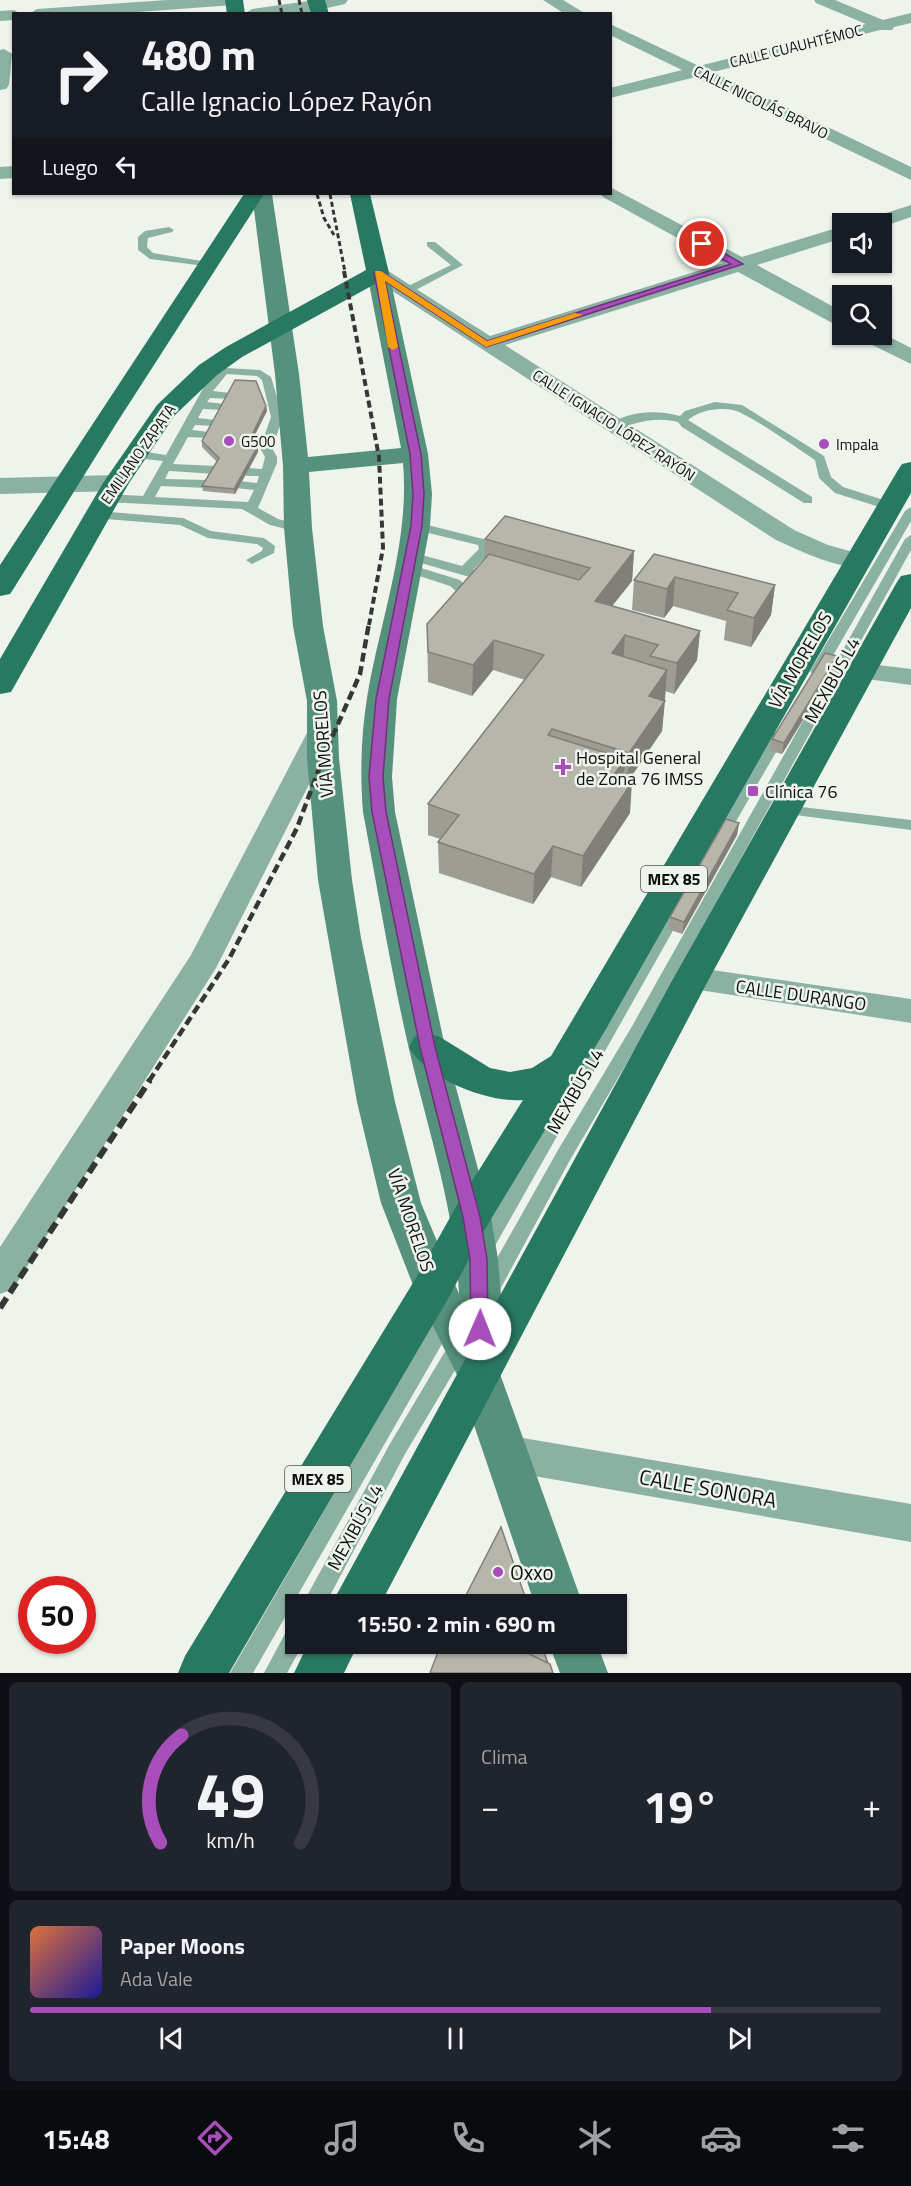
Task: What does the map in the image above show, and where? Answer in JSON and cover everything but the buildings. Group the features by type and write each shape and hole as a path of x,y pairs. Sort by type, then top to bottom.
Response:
{"main road":[{"path":"0,588 63,485 236,226 253,195"},
{"name":"VÍA MORELOS","path":"262,195 281,325 270,398 277,469 298,528 308,626 322,702 322,731 335,880 344,938 374,1091 401,1203 462,1308"},
{"path":"360,195 415,454 419,494 416,526 382,699 376,777 384,845 427,1047 471,1217 462,1308 505,1453 555,1594"},
{"name":"EMILIANO ZAPATA","path":"0,685 106,499 134,454 166,410 212,380 281,325 378,273"},
{"path":"277,469 415,454"},
{"name":"VÍA MORELOS","path":"359,1594 462,1308 471,1217 564,1066 858,561 900,508 911,470"},
{"name":"VÍA MORELOS","path":"202,1673 462,1308 691,979 911,582"},
{"path":"427,1047 473,1078 505,1086 539,1082 564,1066"},
{"path":"318,1673 328,1654"},
{"path":"577,1654 584,1673"}],"street":[{"path":"60,12 234,0"},
{"path":"268,12 318,6 339,0"},
{"path":"550,0 574,12"},
{"path":"822,0 911,37"},
{"name":"CALLE CUAUHTÉMOC","path":"612,92 911,18"},
{"name":"CALLE NICOLÁS BRAVO","path":"612,30 911,174"},
{"path":"0,85 6,54"},
{"path":"612,194 832,315"},
{"path":"892,217 911,211"},
{"path":"486,344 832,235"},
{"name":"CALLE IGNACIO LÓPEZ RAYÓN","path":"378,273 785,535 819,550 858,561"},
{"path":"889,345 911,357"},
{"path":"0,486 63,485 106,499"},
{"path":"862,671 911,677"},
{"path":"0,1278 205,960 322,731"},
{"name":"CALLE DURANGO","path":"691,979 911,1011"},
{"name":"CALLE SONORA","path":"505,1453 911,1523"}],"lane":[{"path":"169,230 148,233 143,237 142,248 145,253 150,256 208,265"},
{"path":"406,291 458,265 430,244"},
{"path":"212,380 260,373 267,379 270,398 269,435 266,448 277,469"},
{"path":"212,380 232,392"},
{"path":"147,500 212,380"},
{"path":"200,405 224,407"},
{"path":"682,420 689,413 715,405 738,407 820,458 825,478 839,490 900,508"},
{"path":"615,426 645,415 660,414 682,420 686,425 808,500"},
{"path":"191,421 215,423"},
{"path":"185,433 209,435"},
{"path":"256,433 269,435"},
{"path":"134,454 167,463 216,470"},
{"path":"247,472 277,469"},
{"path":"252,508 261,487 277,469"},
{"path":"157,482 207,484"},
{"path":"240,486 261,487"},
{"path":"106,499 252,508 274,522 298,528"},
{"path":"106,499 183,522 208,534 260,541 269,546 268,553 252,560"},
{"name":"MEXIBÚS L4","path":"808,686 900,508"},
{"path":"416,526 483,543 486,550 464,571"},
{"name":"MEXIBÚS L4","path":"241,1673 462,1308 564,1155 637,1032 911,539"},
{"path":"409,562 464,571 509,584"},
{"path":"409,562 455,583 464,591 459,602"},
{"name":"MEXIBÚS L4","path":"713,848 790,716"},
{"path":"785,810 911,825"},
{"name":"MEXIBÚS L4","path":"319,1594 398,1448 462,1308 689,889"},
{"path":"276,1673 286,1654"}],"railway":[{"path":"279,0 282,12"},
{"path":"299,0 302,12"},
{"path":"317,195 324,218 334,235"},
{"path":"330,195 345,272"},
{"path":"344,271 379,457 383,548 369,625"},
{"path":"149,1081 229,959 297,828 323,758 360,674 369,623"},
{"path":"0,1308 150,1080"}],"slow traffic":[{"path":"393,347 378,273 486,344 579,315"}],"place":[{"name":"G500","path":"229,441"},
{"name":"Impala","path":"824,444"},
{"name":"Hospital General de Zona 76 IMSS","path":"563,767"},
{"name":"Clínica 76","path":"753,791"},
{"name":"Oxxo","path":"498,1572"}],"route":[{"path":"480,1329 478,1259 471,1217 427,1047 379,812 376,777 382,699 416,526 419,494 415,454 378,273 486,344 739,264 702,244"}]}
